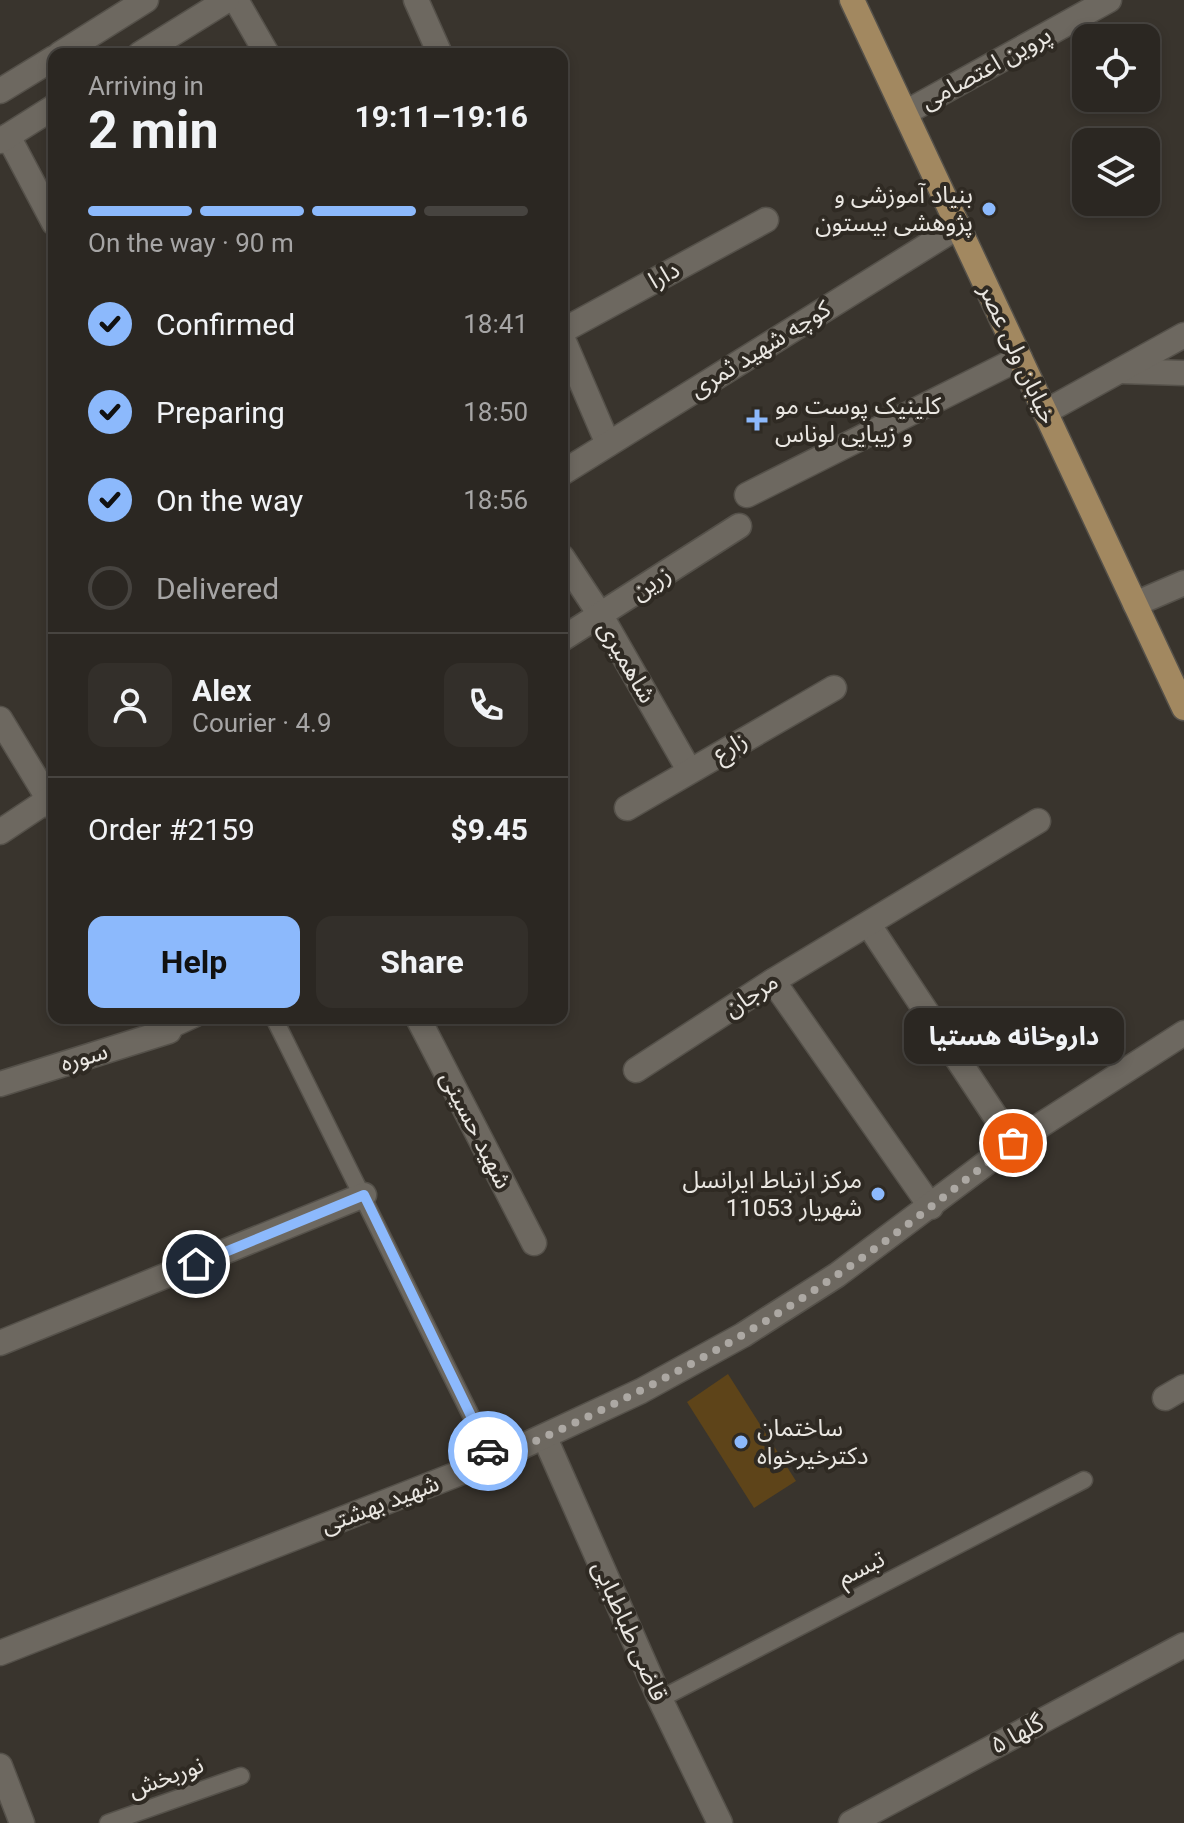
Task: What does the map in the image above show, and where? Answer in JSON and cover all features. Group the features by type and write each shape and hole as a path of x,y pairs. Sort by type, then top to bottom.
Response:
{"main road":[{"name":"خیابان ولی عصر","path":"852,0 1184,708"}],"street":[{"path":"70,48 146,0"},
{"path":"150,48 227,0"},
{"path":"236,0 264,48"},
{"path":"416,0 437,48"},
{"name":"پروین اعتصامی","path":"905,113 1109,0"},
{"path":"0,91 48,62"},
{"path":"48,111 4,139 48,213"},
{"name":"دارا","path":"568,331 766,220"},
{"name":"کوچه شهید ثمری","path":"568,469 959,226"},
{"path":"1045,412 1184,335"},
{"path":"568,348 608,444"},
{"path":"747,495 1020,358"},
{"path":"1120,371 1184,373"},
{"name":"زرین","path":"568,635 739,526"},
{"name":"شاهمیری","path":"568,566 601,616 689,770"},
{"path":"1135,604 1184,583"},
{"name":"زارع","path":"627,808 834,688"},
{"path":"0,719 48,795"},
{"path":"0,832 48,803"},
{"path":"1013,1143 869,925 1038,821"},
{"name":"مرجان","path":"636,1070 773,981 869,925"},
{"path":"773,981 931,1207"},
{"name":"شهید حسینی","path":"421,1024 534,1243"},
{"name":"سوره","path":"0,1084 166,1025"},
{"name":"شهید بهشتی","path":"0,1653 493,1460 641,1391 743,1335 837,1275 1013,1143 1184,1033"},
{"path":"0,1343 364,1195"},
{"name":"قاضی طباطبایی","path":"545,1438 660,1699 720,1823"},
{"name":"گلها ۵","path":"851,1823 1184,1645"},
{"path":"0,1766 22,1823"}],"lane":[{"path":"277,1024 493,1460"},
{"name":"تبسم","path":"660,1699 1084,1480"},
{"name":"نوربخش","path":"108,1823 241,1776"}],"building":[{"name":"ساختمان دکترخیرخواه","path":"728,1374 796,1481 754,1508 687,1402"}],"way so far":[{"path":"488,1451 493,1460 545,1438 641,1391 743,1335 837,1275 1013,1143"}],"place":[{"name":"بنیاد آموزشی و پژوهشی بیستون","path":"989,209"},
{"name":"کلینیک پوست مو و زیبایی لوناس","path":"757,420"},
{"name":"داروخانه هستیا","path":"1013,1143"},
{"name":"مرکز ارتباط ایرانسل 11053 شهریار","path":"878,1194"},
{"name":"ساختمان دکترخیرخواه","path":"741,1442"}],"route":[{"path":"196,1264 364,1195 488,1451"}]}
